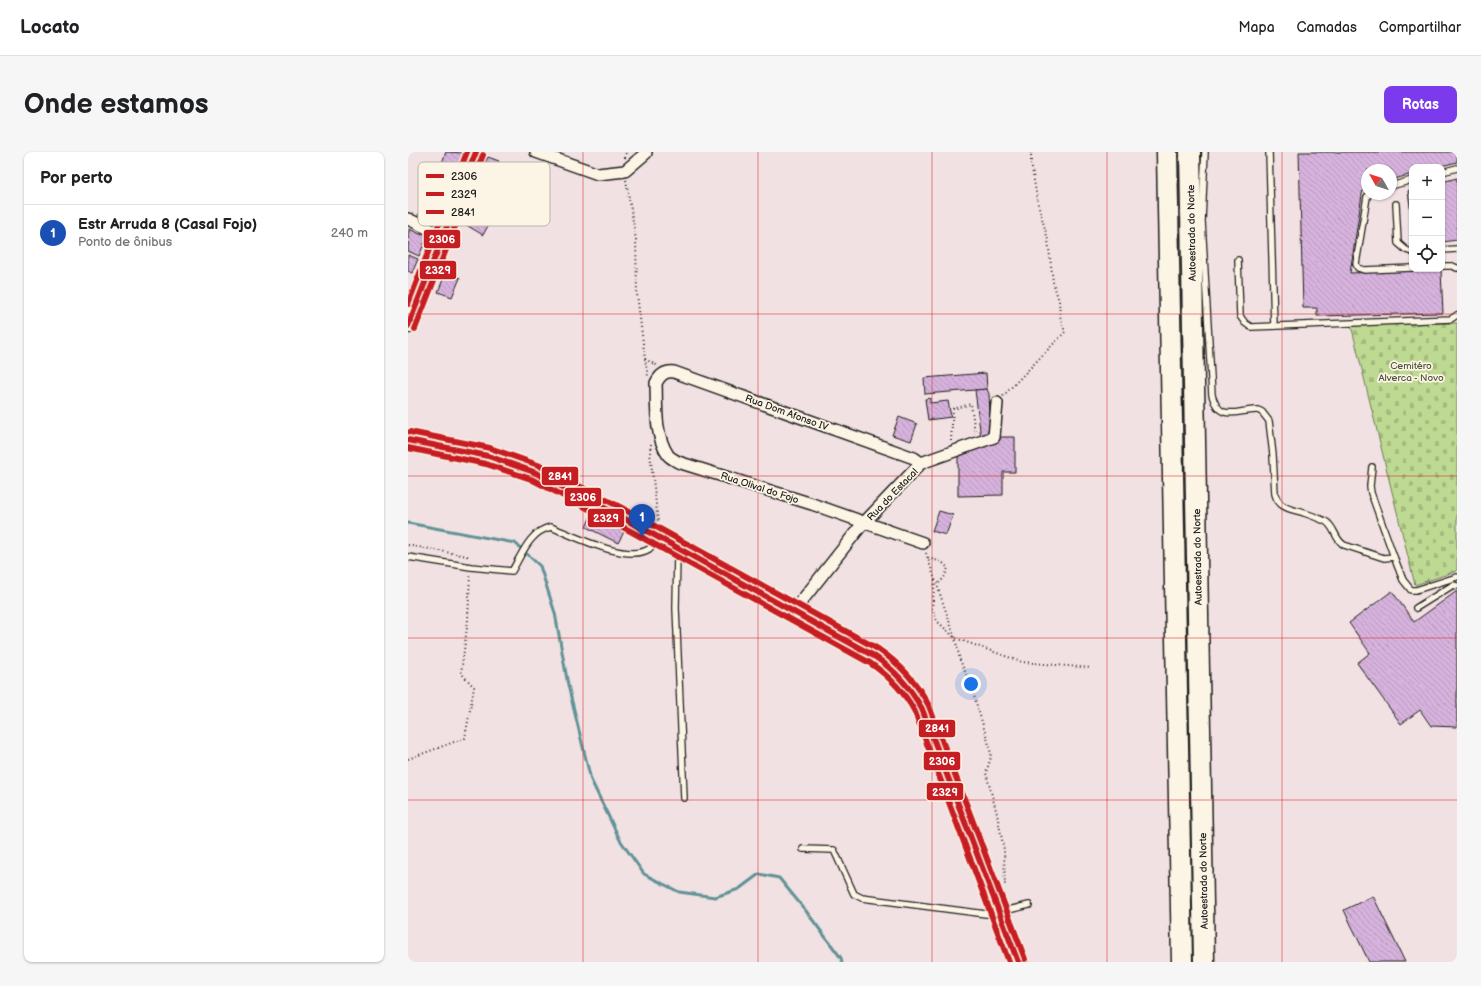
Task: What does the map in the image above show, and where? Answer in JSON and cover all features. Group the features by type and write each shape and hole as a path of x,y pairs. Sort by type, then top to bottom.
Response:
{"highway":[{"path":"1167,152 1182,962"},
{"name":"Autoestrada do Norte","path":"1190,152 1204,962"}],"main road":[{"path":"408,440 464,450 508,462 534,472 572,490 884,662 901,676 912,690 922,709 1005,911 1018,962"}],"street":[{"path":"472,162 476,152"},
{"path":"536,152 598,174 625,171 646,153"},
{"path":"408,220 418,224"},
{"path":"422,226 444,236"},
{"path":"408,326 448,226"},
{"name":"Rua Dom Afonso IV","path":"656,383 659,377 664,373 674,372 907,455 922,463"},
{"name":"Rua Olival do Fojo","path":"656,383 657,425 668,456 678,462 805,501 923,543"},
{"name":"Rua do Estacal","path":"793,612 865,522 922,463 994,437 997,403"}],"lane":[{"path":"1205,152 1202,221 1212,395 1216,407 1233,414 1258,410 1266,416 1269,421 1273,455 1275,494 1279,504 1287,508 1306,513 1329,524 1340,542 1344,545 1384,558 1394,557"},
{"path":"1269,152 1274,326"},
{"path":"1445,171 1457,168"},
{"path":"1397,184 1409,181"},
{"path":"1367,200 1356,264 1358,268 1364,270 1409,268"},
{"path":"1396,204 1398,243 1409,251"},
{"path":"1445,250 1457,249"},
{"path":"1238,260 1240,316 1245,323 1251,326 1451,319 1457,315"},
{"path":"1445,266 1457,268"},
{"path":"1372,467 1370,486 1371,493 1403,580 1411,590 1416,590 1457,577"},
{"path":"408,557 471,567 512,571 528,543 539,531 545,528 551,527 613,550 636,552 652,547 658,537"},
{"path":"677,547 676,608 684,798"},
{"path":"1416,608 1453,585 1457,586"},
{"path":"803,849 834,850 850,888 857,897 986,914 1029,905"}],"path":[{"path":"626,152 624,161 627,190 636,240 637,294 645,359 649,379 656,383"},
{"path":"997,403 1065,332 1060,316 1059,301 1053,282 1048,240 1037,197 1031,163 1031,152"},
{"path":"951,453 953,408 971,404 976,444"},
{"path":"657,425 651,432 650,453 658,520 658,537"},
{"path":"923,543 990,748 991,757 986,773 997,814 1004,850 1005,911"},
{"path":"408,545 467,556 471,567 468,620 461,673 474,687 464,738 408,759"},
{"path":"928,558 942,562 948,568 944,578 937,585"},
{"path":"935,579 932,608 937,621 955,638 1022,662 1091,668"}],"green space":[{"name":"Cemitéro Alverca - Novo","path":"1457,323 1457,571 1415,585 1351,325"}],"building":[{"path":"446,152 464,153 461,162 442,162"},
{"path":"1299,152 1457,152 1457,162 1445,165 1409,164 1409,175 1397,178 1397,164 1361,164 1361,200 1350,273 1409,271 1441,272 1443,313 1317,316 1317,308 1303,308"},
{"path":"488,157 499,161 499,162 486,162"},
{"path":"1457,178 1457,240 1445,242 1445,200 1445,181"},
{"path":"468,226 488,226 483,235"},
{"path":"409,229 427,237 419,256 408,251"},
{"path":"408,255 418,259 412,273 408,271"},
{"path":"446,272 460,278 452,297 438,292"},
{"path":"986,373 987,389 925,394 924,378"},
{"path":"987,389 989,394 991,433 981,438 975,390"},
{"path":"930,398 930,403 948,401 951,417 928,420 925,399"},
{"path":"899,417 917,424 911,441 892,435"},
{"path":"1002,437 1015,437 1015,472 1003,472 1003,495 958,496 958,457"},
{"path":"939,511 953,515 946,535 932,531"},
{"path":"591,516 624,532 618,543 586,527"},
{"path":"1392,591 1414,622 1457,591 1457,727 1431,726 1420,710 1401,724 1357,663 1370,653 1349,623"},
{"path":"1373,896 1405,962 1369,962 1344,910"}],"waterway":[{"path":"408,523 515,543 540,566 555,613 568,685 591,780 620,840 644,874 679,892 715,897 739,889 759,874 779,878 806,911 841,958 842,962"}],"transit line":[{"name":"2841","path":"463,162 467,152"},
{"name":"2306","path":"472,162 476,152"},
{"name":"2329","path":"480,162 483,155"},
{"name":"2841","path":"408,304 438,226"},
{"name":"2306","path":"408,326 447,226"},
{"name":"2329","path":"415,329 455,226"},
{"name":"2841","path":"410,432 490,448 538,465 620,507 878,649 894,661 913,681 929,706 1025,959"},
{"name":"2306","path":"408,440 488,456 534,472 616,514 874,656 889,667 907,686 922,709 1018,962"},
{"name":"2329","path":"408,448 486,464 531,479 612,521 870,663 884,673 896,684 915,712 1009,962"}],"place":[{"name":"Estr Arruda 8 (Casal Fojo)","path":"642,537"}]}
